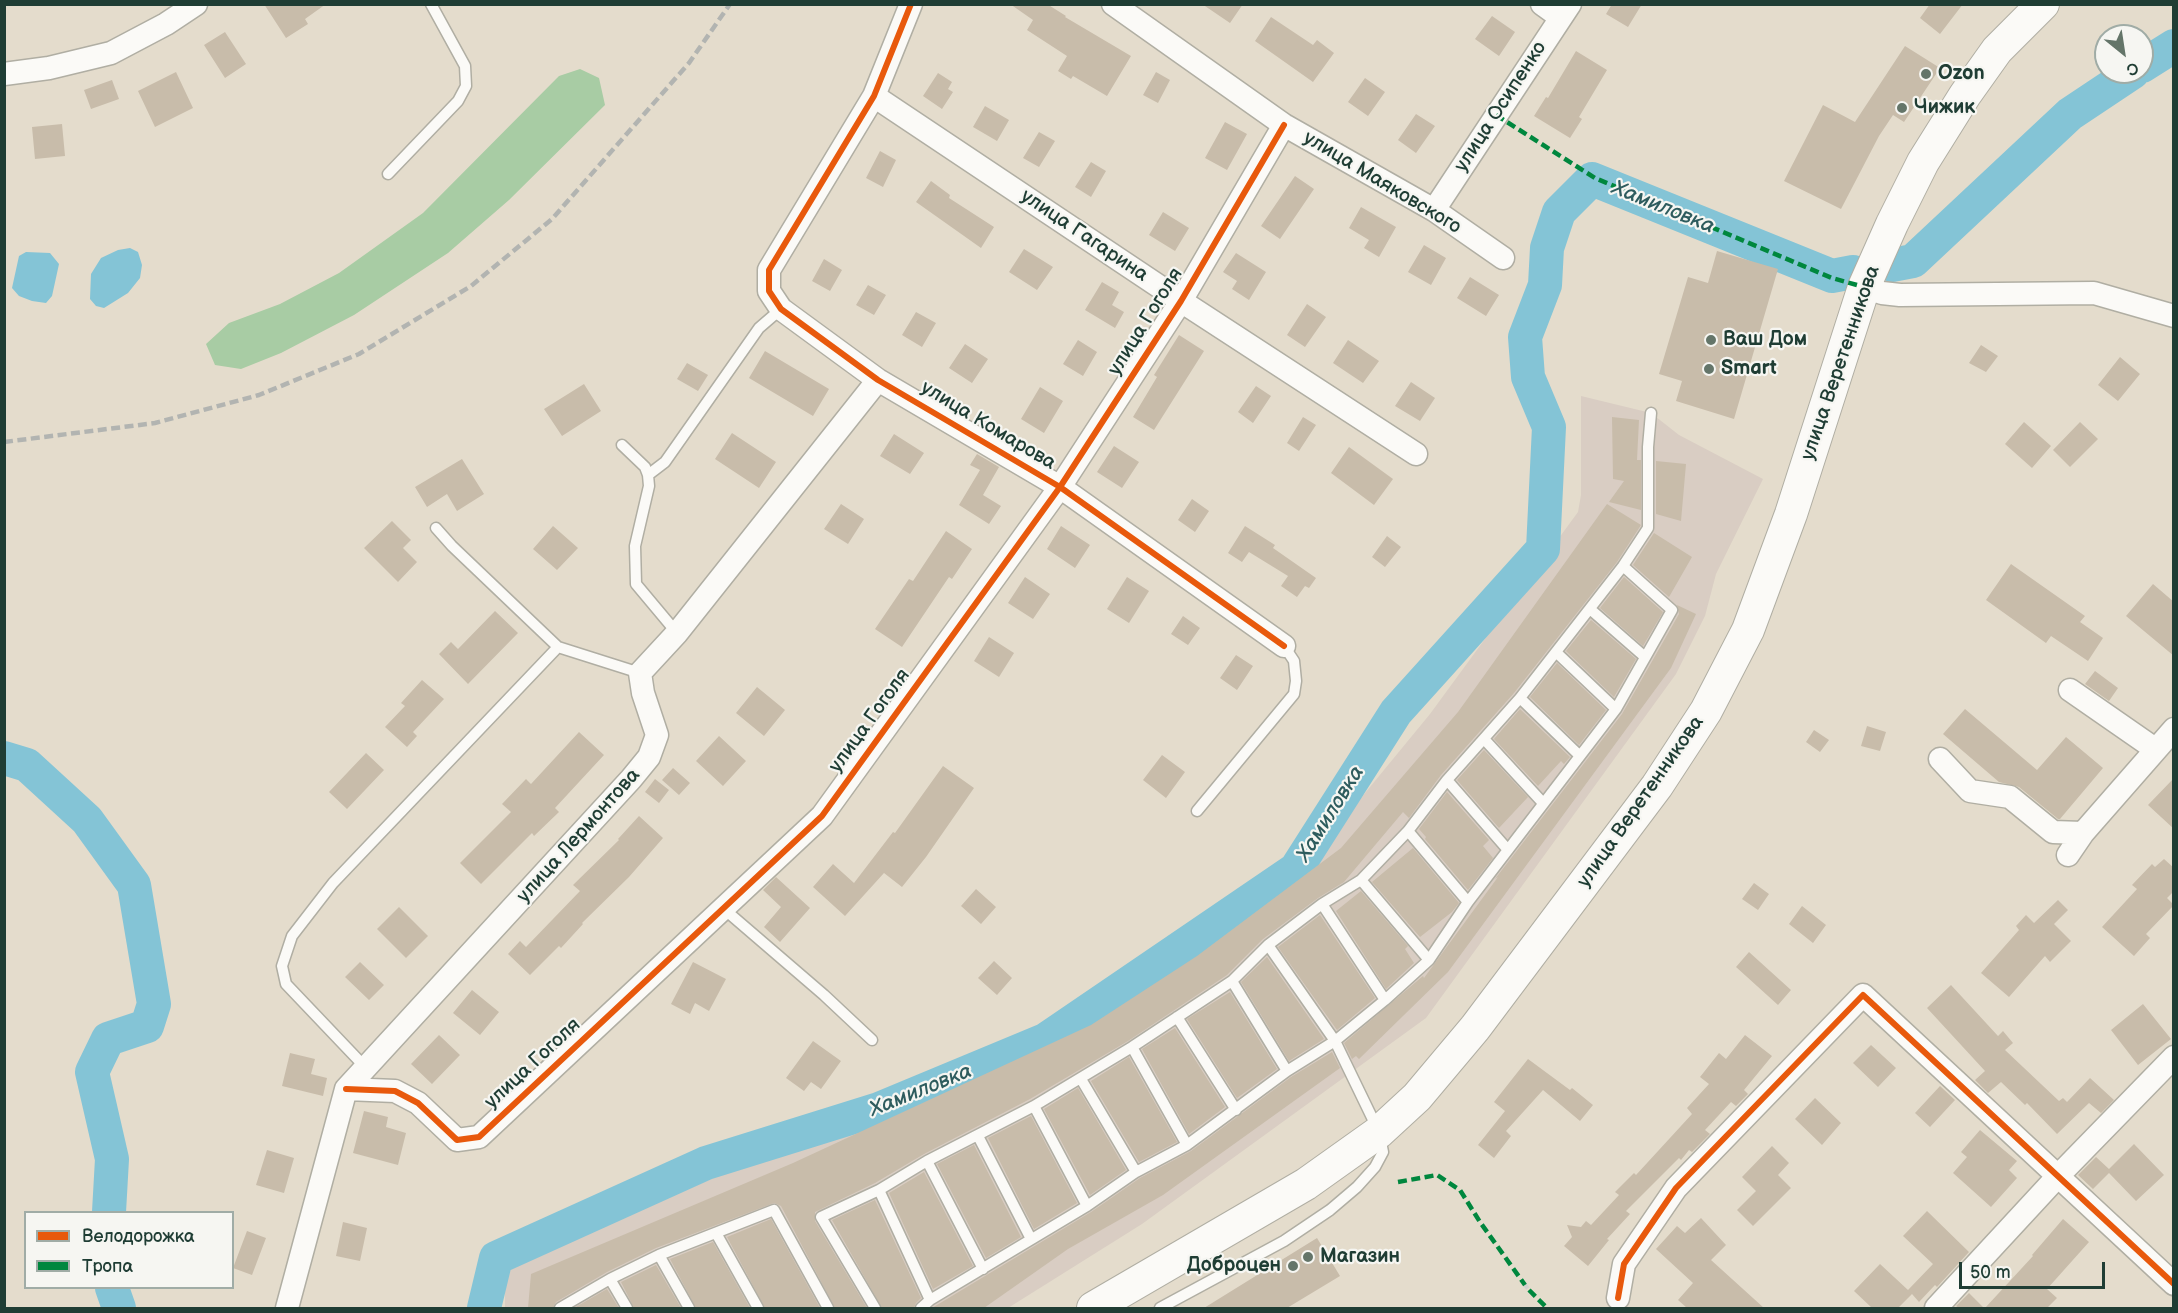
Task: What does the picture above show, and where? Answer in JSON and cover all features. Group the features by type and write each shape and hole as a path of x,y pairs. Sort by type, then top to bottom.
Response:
{"main road":[{"name":"улица Веретенникова","path":"1093,1308 1306,1184 1379,1132 1417,1097 1475,1028 1657,786 1706,711 1748,630 1791,514 1864,287 1892,224 1923,162 1965,95 1997,50 2037,6"}],"street":[{"path":"4,74 49,68 111,53 166,24 196,4"},
{"path":"775,300 769,270 874,96 911,4"},
{"name":"улица Маяковского","path":"1113,4 1284,125 1434,210 1503,258"},
{"name":"улица Осипенко","path":"1434,210 1557,9"},
{"name":"улица Гагарина","path":"874,96 1181,301 1416,454"},
{"name":"улица Гоголя","path":"346,1089 395,1091 418,1103 457,1140 479,1137 822,816 1060,487 1181,301 1284,125"},
{"path":"1864,287 1882,293 1900,295 2094,293 2174,316"},
{"name":"улица Комарова","path":"775,300 878,380 1060,487 1284,646"},
{"path":"640,673 677,633 878,380"},
{"name":"улица Лермонтова","path":"287,1308 346,1089 632,779 649,757 657,735 643,693 640,673"},
{"path":"2070,690 2154,749"},
{"path":"2067,855 2154,749 2174,729"},
{"path":"1940,759 1970,790 2010,797 2053,832 2083,833"},
{"path":"1617,1305 1624,1264 1676,1188 1863,995 2174,1284"},
{"path":"1936,1308 2059,1175 2174,1057"}],"lane":[{"path":"388,174 458,101 466,86 465,66 431,4"},
{"path":"648,475 665,462 759,328 775,300"},
{"path":"875,1308 822,1217 879,1190 927,1161 978,1136 1081,1079 1233,981 1268,945 1322,904 1361,880 1408,831 1447,780 1520,698 1623,566 1648,528 1648,447 1651,413"},
{"path":"622,445 645,467 648,475 649,486 636,546 636,584 677,633"},
{"path":"436,528 558,647 640,673"},
{"path":"921,1308 930,1300 1087,1206 1136,1172 1186,1145 1287,1071 1335,1041 1429,960 1468,902 1616,709 1672,610 1623,566"},
{"path":"1590,609 1646,657"},
{"path":"1197,811 1294,694 1296,681 1294,662 1284,646"},
{"path":"366,1068 286,984 282,966 292,936 333,883 558,647"},
{"path":"1556,652 1616,709"},
{"path":"1520,698 1579,755"},
{"path":"1484,740 1543,803"},
{"path":"1447,780 1508,850"},
{"path":"1408,831 1468,902"},
{"path":"1361,880 1429,960"},
{"path":"1322,904 1385,1000"},
{"path":"724,909 824,995 872,1040"},
{"path":"1160,1308 1284,1241 1330,1209 1357,1187 1375,1167 1383,1152 1379,1132 1335,1041 1268,945"},
{"path":"1233,981 1287,1071"},
{"path":"1177,1017 1236,1110"},
{"path":"1132,1047 1186,1145"},
{"path":"1081,1079 1136,1172"},
{"path":"1034,1106 1087,1206"},
{"path":"978,1136 1031,1239"},
{"path":"927,1161 983,1269"},
{"path":"879,1190 930,1300"},
{"path":"560,1308 658,1255 774,1210 828,1308"},
{"path":"716,1233 758,1308"},
{"path":"658,1255 689,1308"},
{"path":"610,1279 627,1308"}],"path":[{"path":"1525,1285 1529,1290"}],"shaded area":[{"path":"1581,396 1651,413 1679,435 1763,479 1716,574 1705,616 1676,674 1426,1018 1142,1224 1008,1308 505,1308 505,1271 771,1152 824,1136 1079,1026 1232,922 1301,871 1430,714 1578,512 1581,495"}],"green space":[{"path":"580,69 599,78 605,105 509,200 448,253 354,315 281,353 241,369 215,365 206,344 229,323 280,304 339,273 423,213 559,76"}],"water":[{"path":"130,248 138,252 142,265 140,278 128,293 104,308 96,306 90,299 91,274 101,258 118,250"},
{"path":"26,252 50,253 59,264 52,296 46,303 19,296 12,288 19,256"}],"building":[{"path":"264,4 326,4 305,19 308,24 286,38"},
{"path":"1010,4 1047,4 1131,56 1107,96 1073,76 1071,79 1058,71 1067,56 1027,30 1033,20"},
{"path":"1202,4 1243,4 1230,23"},
{"path":"1612,4 1642,4 1628,27 1606,14"},
{"path":"1930,4 1963,4 1940,34 1920,18"},
{"path":"1492,16 1515,32 1499,56 1475,39"},
{"path":"1271,17 1313,45 1317,40 1334,53 1313,82 1255,41"},
{"path":"225,32 246,64 225,78 204,45"},
{"path":"1905,46 1940,68 1904,122 1893,115 1879,136 1841,209 1784,181 1823,105 1855,122"},
{"path":"1576,51 1607,70 1579,117 1582,119 1570,138 1534,116 1546,97 1548,98"},
{"path":"176,72 193,108 155,127 138,91"},
{"path":"1156,72 1170,80 1158,103 1143,95"},
{"path":"938,73 952,82 948,89 953,92 942,109 923,96"},
{"path":"1365,78 1385,92 1368,116 1348,102"},
{"path":"112,80 119,99 91,109 84,90"},
{"path":"985,106 1009,120 997,141 973,127"},
{"path":"1416,114 1435,126 1416,153 1398,140"},
{"path":"1225,122 1247,134 1227,170 1205,158"},
{"path":"62,124 65,156 35,159 32,127"},
{"path":"1039,132 1055,141 1039,167 1023,158"},
{"path":"880,151 896,160 883,187 866,178"},
{"path":"1091,162 1106,171 1091,197 1075,187"},
{"path":"1295,176 1314,189 1280,239 1261,226"},
{"path":"931,181 950,195 949,198 994,227 981,248 916,202"},
{"path":"1361,207 1396,227 1379,257 1364,248 1369,240 1349,228"},
{"path":"1163,212 1189,228 1175,251 1149,235"},
{"path":"1424,245 1446,258 1431,285 1408,272"},
{"path":"1024,249 1053,267 1037,290 1009,272"},
{"path":"1717,251 1778,269 1734,419 1676,401 1682,381 1659,374 1688,277 1708,283"},
{"path":"1236,253 1266,272 1249,300 1232,289 1237,281 1223,272"},
{"path":"824,259 842,270 830,291 812,281"},
{"path":"1470,277 1499,295 1486,316 1457,298"},
{"path":"1102,282 1119,292 1112,305 1124,312 1115,328 1085,310"},
{"path":"868,285 886,295 874,315 856,305"},
{"path":"1307,304 1326,317 1305,347 1287,335"},
{"path":"916,312 936,323 922,347 902,335"},
{"path":"1179,335 1204,351 1154,430 1133,417 1157,377 1154,375"},
{"path":"1078,340 1097,352 1083,376 1063,364"},
{"path":"1348,340 1379,361 1363,383 1333,363"},
{"path":"965,344 988,359 972,383 949,368"},
{"path":"1981,345 1998,356 1986,372 1969,363"},
{"path":"765,351 829,389 813,416 749,378"},
{"path":"2120,357 2140,374 2118,401 2098,385"},
{"path":"687,363 708,375 698,391 677,379"},
{"path":"1411,382 1435,398 1420,421 1395,406"},
{"path":"584,384 601,411 562,436 544,409"},
{"path":"1256,386 1271,396 1253,423 1238,412"},
{"path":"1040,387 1063,401 1044,433 1021,419"},
{"path":"1303,417 1316,425 1299,451 1287,443"},
{"path":"1612,417 1639,420 1637,460 1641,460 1641,510 1609,502 1624,481 1613,479"},
{"path":"2024,422 2051,446 2032,468 2005,444"},
{"path":"2080,422 2098,439 2070,467 2053,450"},
{"path":"732,433 776,462 759,488 715,459"},
{"path":"894,434 924,453 910,474 880,456"},
{"path":"1114,446 1139,462 1122,488 1097,472"},
{"path":"1349,447 1393,479 1374,505 1331,473"},
{"path":"977,454 999,467 983,495 1001,506 989,524 959,505 980,470 970,465"},
{"path":"462,459 484,494 457,511 447,494 427,507 415,487"},
{"path":"1656,461 1686,464 1681,521 1656,514"},
{"path":"1192,499 1209,511 1195,532 1178,520"},
{"path":"841,504 864,519 848,544 824,529"},
{"path":"1607,504 1641,525 1617,562 1514,693 1441,775 1409,818 1403,812 1344,882 1318,898 1263,939 1227,975 1128,1041 1030,1099 924,1154 875,1183 815,1212 815,1221 867,1308 835,1308 781,1206 774,1203 656,1248 607,1272 556,1302 553,1308 528,1308 531,1274 793,1163 1091,1025 1197,956 1341,848 1458,712"},
{"path":"392,521 411,540 403,548 417,562 398,582 364,548"},
{"path":"553,526 578,548 557,570 533,549"},
{"path":"1061,526 1090,545 1075,568 1047,549"},
{"path":"1245,526 1275,545 1273,548 1316,578 1309,588 1305,586 1297,597 1281,586 1288,576 1249,552 1242,562 1228,553"},
{"path":"946,531 972,549 952,579 949,577 902,647 875,629 909,579 913,581"},
{"path":"1654,533 1692,557 1669,597 1633,565"},
{"path":"1387,536 1401,547 1385,567 1372,557"},
{"path":"2011,564 2085,616 2080,622 2103,638 2088,661 2051,636 2046,643 1986,600"},
{"path":"1025,577 1050,594 1033,619 1008,603"},
{"path":"1127,577 1149,591 1129,623 1107,609"},
{"path":"1624,577 1663,612 1643,646 1600,608"},
{"path":"2153,584 2174,602 2174,656 2126,616"},
{"path":"1677,605 1696,614 1671,668 1448,972 1359,1059 1356,1056 1352,1059 1344,1043 1423,976 1424,978 1498,877 1495,879 1622,714 1679,614"},
{"path":"495,611 518,633 468,684 439,654 451,642 458,649"},
{"path":"1183,616 1200,628 1188,645 1171,634"},
{"path":"1591,620 1636,659 1614,697 1566,651"},
{"path":"989,637 1014,653 999,677 974,661"},
{"path":"1236,655 1253,666 1237,690 1220,678"},
{"path":"1557,663 1606,710 1579,745 1530,697"},
{"path":"2095,671 2118,688 2109,701 2085,684"},
{"path":"422,680 444,699 413,732 417,736 407,747 385,727 405,706 401,703"},
{"path":"757,687 785,710 764,736 736,713"},
{"path":"1520,709 1570,757 1564,764 1561,761 1538,786 1494,739"},
{"path":"1965,709 2037,770 2066,737 2103,768 2058,819 2019,787 1999,782 1943,734"},
{"path":"1867,726 1886,732 1880,751 1861,746"},
{"path":"1814,730 1829,740 1820,752 1806,742"},
{"path":"579,732 604,755 555,808 559,812 534,836 532,833 481,884 460,863 511,812 502,804 526,779 531,784"},
{"path":"719,736 746,761 723,786 696,761"},
{"path":"1484,750 1528,797 1499,828 1457,780"},
{"path":"366,753 384,770 347,809 329,792"},
{"path":"1162,755 1185,772 1166,798 1143,780"},
{"path":"943,766 974,788 902,887 884,873 845,916 813,887 833,864 854,883 893,832 895,833"},
{"path":"673,768 690,783 679,795 662,780"},
{"path":"2174,778 2174,829 2148,805"},
{"path":"655,779 669,790 659,803 645,792"},
{"path":"1447,792 1489,840 1483,846 1493,858 1468,890 1419,829"},
{"path":"639,816 663,838 561,948 559,946 530,975 508,954 520,941 526,947 580,891 573,885 619,840"},
{"path":"1413,848 1459,903 1452,912 1420,937 1372,882"},
{"path":"2164,859 2174,868 2174,891 2167,898 2174,905 2146,934 2150,938 2134,956 2102,927 2137,889 2132,885 2152,864 2155,867"},
{"path":"776,877 810,908 780,942 764,927 781,907 763,890"},
{"path":"1754,883 1769,894 1758,910 1742,899"},
{"path":"976,889 996,907 981,924 961,906"},
{"path":"1361,891 1408,946 1405,949 1414,963 1386,989 1336,911"},
{"path":"2058,900 2068,910 2054,924 2071,941 2050,962 2045,956 2009,997 1981,973 2019,930 2016,926 2026,915 2034,923"},
{"path":"1802,906 1826,925 1813,943 1789,924"},
{"path":"399,907 428,936 406,958 377,929"},
{"path":"1320,915 1375,998 1337,1030 1278,947"},
{"path":"1749,952 1791,990 1778,1005 1736,967"},
{"path":"1267,957 1324,1039 1289,1061 1241,982"},
{"path":"994,961 1012,978 997,995 978,978"},
{"path":"360,962 384,985 369,1000 345,977"},
{"path":"693,962 726,979 709,1011 695,1003 690,1014 671,1004"},
{"path":"1951,985 1998,1036 2003,1031 2013,1043 2005,1050 2059,1101 2063,1098 2067,1102 2090,1078 2114,1100 2101,1113 2089,1103 2057,1134 2027,1103 2025,1105 2001,1082 1988,1093 1975,1080 1985,1071 1927,1008"},
{"path":"472,990 499,1012 480,1035 453,1013"},
{"path":"1230,992 1277,1069 1237,1098 1187,1019"},
{"path":"2143,1004 2171,1039 2138,1065 2111,1030"},
{"path":"1175,1028 1225,1107 1189,1134 1142,1049"},
{"path":"439,1035 460,1055 432,1084 411,1064"},
{"path":"1745,1035 1772,1056 1744,1090 1748,1094 1736,1106 1731,1102 1705,1130 1710,1134 1692,1152 1689,1150 1681,1160 1679,1158 1626,1211 1630,1214 1607,1239 1609,1240 1588,1266 1564,1246 1572,1237 1567,1225 1581,1227 1586,1221 1591,1225 1619,1195 1615,1192 1634,1173 1636,1175 1692,1114 1687,1108 1709,1084 1700,1077 1719,1053 1726,1059"},
{"path":"813,1041 841,1061 821,1089 811,1082 804,1091 786,1078"},
{"path":"1871,1045 1896,1068 1878,1087 1853,1063"},
{"path":"1332,1052 1340,1068 1163,1195 1068,1249 984,1308 932,1308 1091,1212 1140,1178 1191,1151 1291,1077"},
{"path":"290,1053 315,1059 311,1074 327,1078 323,1096 282,1086"},
{"path":"1129,1057 1177,1142 1139,1162 1091,1081"},
{"path":"1528,1059 1593,1105 1580,1121 1543,1090 1506,1131 1511,1136 1494,1158 1478,1145 1505,1111 1494,1102"},
{"path":"1940,1086 1955,1100 1930,1127 1915,1113"},
{"path":"1078,1088 1126,1170 1090,1195 1044,1109"},
{"path":"1815,1098 1841,1123 1822,1145 1795,1119"},
{"path":"364,1111 388,1117 386,1127 406,1133 398,1165 353,1153"},
{"path":"1031,1116 1077,1203 1034,1229 988,1138"},
{"path":"1980,1130 2017,1161 2009,1170 2017,1178 1991,1207 1953,1173 1967,1157 1961,1152"},
{"path":"2134,1144 2164,1175 2136,1201 2109,1173 2093,1189 2078,1175 2096,1157 2109,1169"},
{"path":"974,1145 1021,1237 986,1258 937,1164"},
{"path":"1772,1146 1789,1163 1778,1175 1791,1188 1753,1226 1737,1210 1756,1191 1742,1177"},
{"path":"267,1150 294,1158 284,1193 256,1185"},
{"path":"924,1172 973,1266 933,1289 889,1193"},
{"path":"875,1200 921,1298 914,1308 882,1308 832,1220"},
{"path":"1927,1211 1969,1252 1937,1287 1935,1285 1919,1302 1912,1294 1898,1308 1872,1308 1854,1291 1880,1264 1908,1290 1933,1264 1903,1236"},
{"path":"1701,1218 1726,1245 1711,1260 1764,1308 1687,1308 1678,1300 1693,1283 1656,1249 1677,1226 1685,1233"},
{"path":"771,1219 820,1308 765,1308 727,1237"},
{"path":"2063,1219 2089,1242 2047,1289 2057,1298 2047,1308 1985,1308 2033,1256"},
{"path":"343,1222 367,1228 360,1261 336,1256"},
{"path":"247,1231 266,1238 252,1275 234,1268"},
{"name":"Магазин","path":"1317,1238 1340,1276 1287,1308 1204,1308"},
{"path":"713,1242 750,1308 696,1308 670,1259"},
{"path":"656,1265 681,1308 634,1308 621,1282"},
{"path":"607,1289 619,1308 574,1308"},
{"path":"1969,1293 1984,1308 1956,1306"}],"waterway":[{"name":"Хамиловка","path":"2154,58 2174,46"},
{"name":"Хамиловка","path":"1892,265 1913,261 2070,114 2115,84"},
{"name":"Хамиловка","path":"484,1308 496,1258 706,1163 879,1109 1045,1040 1296,869 1396,712 1543,549 1549,427 1528,377 1525,337 1545,285 1547,248 1559,212 1592,179 1832,276 1853,272"},
{"name":"Хамиловка","path":"4,758 27,765 87,820 134,885 154,1004 147,1026 108,1039 92,1072 112,1159 109,1211"},
{"name":"Хамиловка","path":"112,1289 119,1308"}],"railway":[{"path":"4,442 155,423 259,395 359,354 471,286 552,219 689,63 730,4"}],"marked path":[{"path":"1496,115 1595,178 1832,278 1864,287"},
{"path":"1398,1182 1437,1175 1460,1190 1525,1285"},
{"path":"1529,1290 1547,1308"}],"cycle path":[{"path":"911,4 874,96 769,270 769,291 781,309 878,380 1060,487 1284,646"},
{"path":"346,1089 395,1091 418,1103 457,1140 479,1137 822,816 1060,487 1181,301 1284,125"},
{"path":"1618,1298 1624,1264 1676,1188 1863,995 2174,1284"}],"place":[{"name":"Ozon","path":"1926,74"},
{"name":"Чижик","path":"1902,108"},
{"name":"Ваш Дом","path":"1711,340"},
{"name":"Smart","path":"1709,369"},
{"name":"Магазин","path":"1308,1257"},
{"name":"Доброцен","path":"1293,1266"}]}
